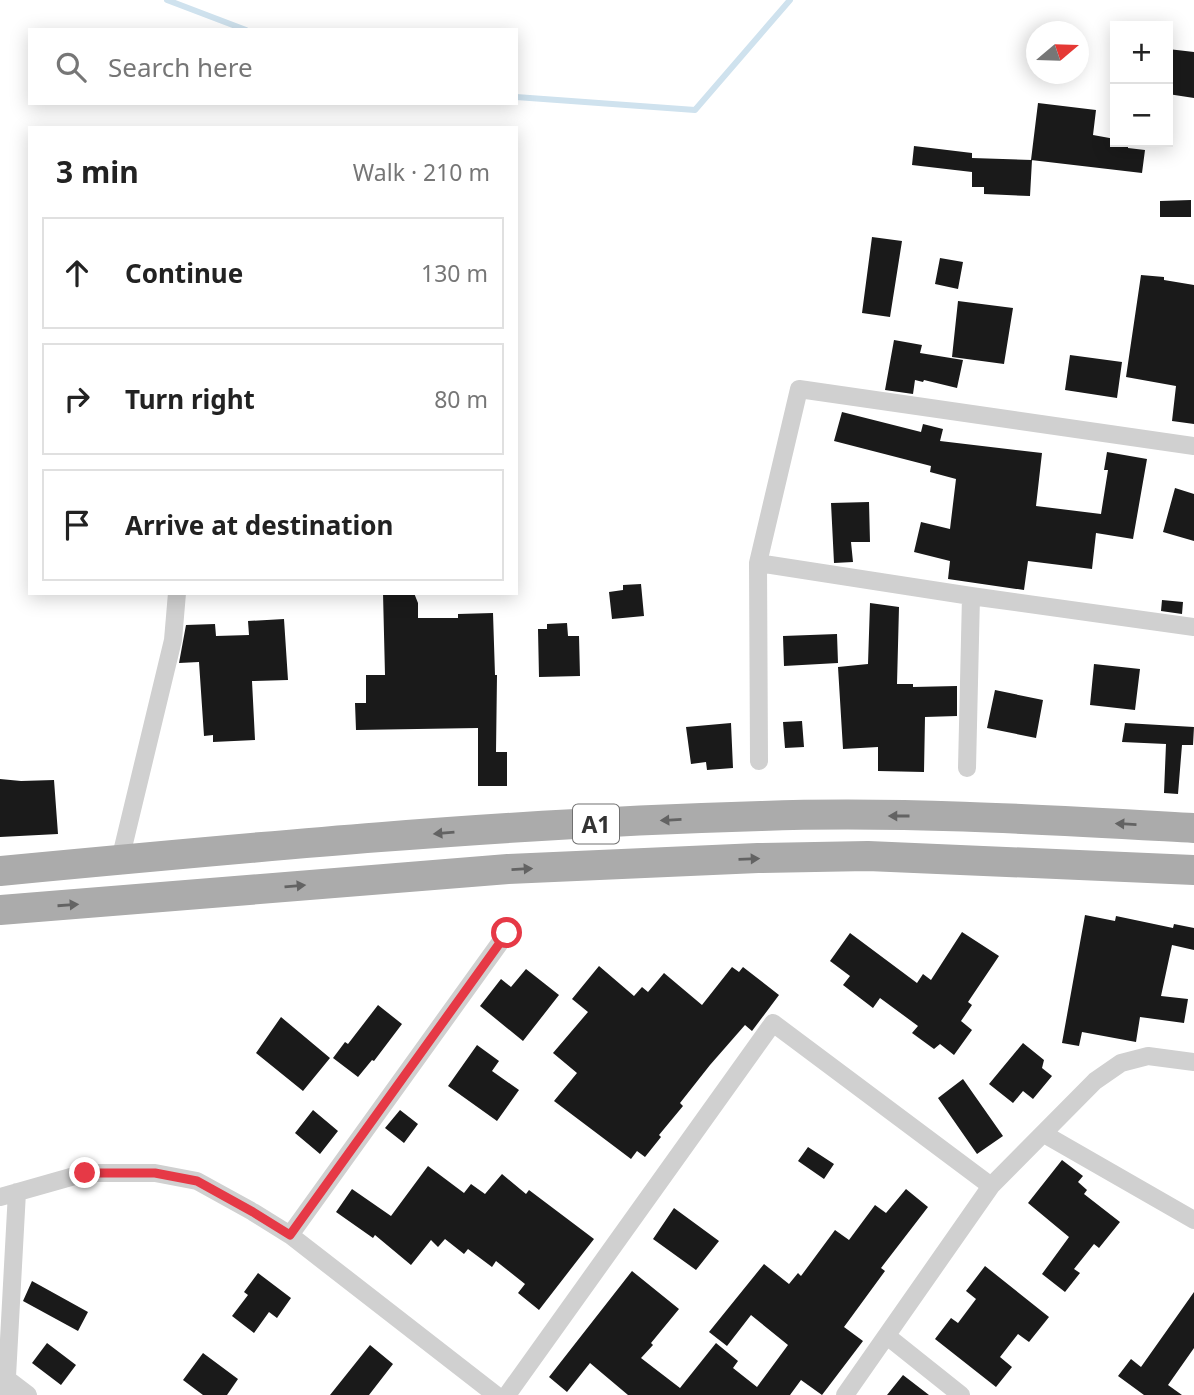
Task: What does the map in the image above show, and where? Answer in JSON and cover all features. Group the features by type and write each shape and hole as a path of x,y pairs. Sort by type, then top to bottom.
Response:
{"main road":[{"name":"A1","path":"0,871 477,831 762,816 966,816 1194,828"},
{"name":"A1","path":"0,910 508,869 758,858 867,856 1194,870"}],"street":[{"path":"759,761 758,563 799,389 1194,446"},
{"path":"758,563 1194,627"},
{"path":"120,860 173,640 177,595"},
{"path":"967,768 971,596"},
{"path":"290,1235 507,933"},
{"path":"507,1395 773,1023 991,1186"},
{"path":"845,1395 991,1186 1095,1081 1121,1063 1148,1056 1194,1062"},
{"path":"1044,1134 1194,1220"},
{"path":"28,1395 7,1387 8,1194 85,1173 155,1173 197,1181 290,1235 496,1395"},
{"path":"887,1336 961,1395"}],"building":[{"path":"1173,50 1194,52 1194,98 1173,95"},
{"path":"1038,103 1096,110 1093,135 1110,138 1110,147 1145,150 1142,173 1031,160"},
{"path":"914,146 972,153 972,158 1032,160 1030,196 984,194 984,187 972,187 972,172 912,165"},
{"path":"1191,200 1191,217 1160,217 1160,201"},
{"path":"872,237 902,241 890,317 862,313"},
{"path":"940,258 963,262 958,289 935,284"},
{"path":"1141,275 1164,277 1164,280 1194,285 1194,424 1172,421 1176,386 1126,377"},
{"path":"958,301 1013,308 1004,364 952,357"},
{"path":"894,340 922,345 920,353 963,360 957,388 915,380 913,394 885,390"},
{"path":"1070,355 1122,362 1117,398 1065,390"},
{"path":"842,412 921,432 923,424 943,429 940,441 1042,453 1036,506 1101,514 1108,470 1104,470 1107,452 1147,459 1133,539 1096,533 1092,569 1028,561 1024,590 948,579 950,561 914,552 921,522 950,529 956,479 930,472 931,466 834,441"},
{"path":"1175,488 1194,494 1194,541 1163,532"},
{"path":"869,502 870,542 851,542 853,562 834,563 831,503"},
{"path":"641,584 644,616 612,619 609,592 623,590 623,585"},
{"path":"383,595 415,595 418,618 458,618 458,614 493,613 497,675 496,752 507,752 507,786 478,786 478,728 356,730 355,703 366,703 366,675 385,675"},
{"path":"1162,600 1183,602 1182,614 1161,611"},
{"path":"870,603 899,607 897,684 913,684 913,687 957,686 957,716 925,717 924,772 878,771 878,747 843,749 838,667 868,664"},
{"path":"284,619 288,680 252,681 255,740 213,742 213,735 204,736 199,662 179,663 186,625 215,624 216,636 249,635 248,621"},
{"path":"567,623 568,636 579,636 580,676 539,677 538,629 547,629 547,624"},
{"path":"837,634 838,663 784,666 783,636"},
{"path":"1094,664 1140,669 1135,710 1090,705"},
{"path":"995,690 1043,700 1036,738 987,728"},
{"path":"802,721 804,747 785,748 783,722"},
{"path":"731,723 733,768 707,770 706,762 691,764 686,727"},
{"path":"1125,723 1194,727 1193,745 1182,745 1178,794 1164,793 1166,744 1122,742"},
{"path":"0,779 54,780 58,834 0,837"},
{"path":"1085,915 1115,921 1116,916 1173,928 1174,924 1194,928 1194,950 1172,945 1161,996 1188,999 1184,1023 1140,1017 1136,1042 1082,1032 1079,1046 1062,1043"},
{"path":"962,932 999,956 968,1002 972,1005 961,1021 972,1030 954,1055 940,1044 934,1049 912,1033 918,1026 880,998 873,1008 843,985 850,976 830,961 850,933 917,983 923,974 931,980"},
{"path":"599,966 634,996 642,987 648,992 664,973 702,1005 732,967 739,972 743,967 779,995 752,1031 745,1025 710,1065 680,1103 683,1106 645,1157 637,1151 631,1159 554,1101 577,1073 553,1053 588,1012 572,999"},
{"path":"526,969 559,995 523,1041 480,1006 501,979 511,987"},
{"path":"378,1005 402,1024 358,1077 333,1058 345,1042 348,1044"},
{"path":"281,1017 330,1058 303,1091 256,1053"},
{"path":"1023,1043 1044,1060 1042,1068 1052,1076 1033,1099 1023,1091 1013,1103 989,1084"},
{"path":"477,1045 499,1061 492,1071 519,1090 497,1121 448,1086"},
{"path":"963,1079 1003,1136 977,1154 938,1098"},
{"path":"313,1110 338,1131 320,1154 295,1133"},
{"path":"400,1110 418,1124 404,1143 385,1128"},
{"path":"808,1147 834,1164 824,1179 798,1161"},
{"path":"1062,1160 1083,1176 1078,1182 1087,1190 1084,1194 1120,1222 1099,1248 1094,1244 1074,1269 1080,1273 1065,1292 1042,1274 1069,1237 1028,1203"},
{"path":"428,1166 464,1193 471,1184 485,1194 502,1174 526,1194 529,1190 594,1239 539,1310 518,1293 525,1284 496,1261 492,1267 468,1249 464,1254 445,1239 438,1247 431,1240 411,1265 375,1235 373,1238 336,1212 352,1189 391,1216"},
{"path":"906,1189 928,1207 881,1268 885,1271 844,1327 863,1341 822,1395 801,1380 790,1395 628,1395 590,1363 567,1392 549,1377 632,1271 679,1309 641,1358 680,1388 716,1343 738,1361 733,1368 757,1387 788,1345 751,1315 727,1346 709,1332 764,1264 789,1284 798,1273 801,1276 835,1230 849,1240 875,1205 886,1213"},
{"path":"674,1208 719,1241 696,1270 653,1239"},
{"path":"985,1266 1049,1317 1029,1342 1018,1334 1000,1357 1012,1367 996,1387 935,1339 951,1318 958,1323 976,1299 966,1291"},
{"path":"258,1273 291,1298 277,1318 269,1312 254,1333 232,1316 248,1295 244,1292"},
{"path":"32,1281 88,1312 78,1331 23,1301"},
{"path":"1194,1292 1194,1348 1168,1385 1182,1395 1144,1395 1118,1376 1131,1359 1141,1367"},
{"path":"47,1343 76,1365 61,1385 32,1363"},
{"path":"370,1345 393,1364 369,1395 330,1395"},
{"path":"203,1353 238,1379 227,1395 203,1395 183,1380"},
{"path":"903,1375 929,1395 887,1395"}],"waterway":[{"path":"167,0 241,28"},
{"path":"518,97 695,110 790,0"}],"route":[{"path":"85,1173 155,1173 197,1181 290,1235 507,933"}]}
